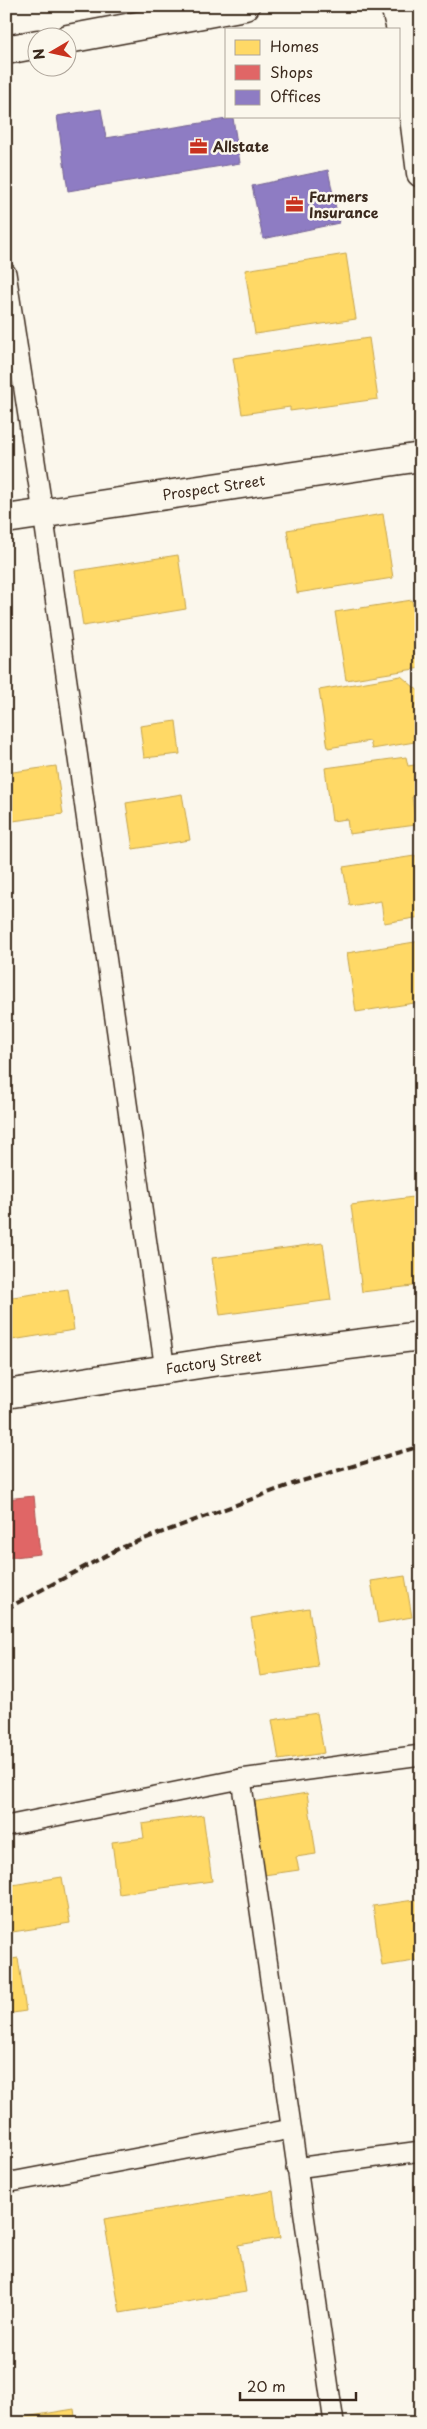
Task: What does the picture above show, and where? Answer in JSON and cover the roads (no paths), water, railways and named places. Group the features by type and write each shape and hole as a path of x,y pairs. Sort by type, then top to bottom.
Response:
{"main road":[{"path":"78,37 245,6"},
{"path":"395,6 404,45 421,173"},
{"path":"413,6 421,17"},
{"path":"6,50 28,46"},
{"name":"Prospect Street","path":"6,519 421,457"},
{"name":"Factory Street","path":"6,1394 165,1370 421,1336"}],"lane":[{"path":"6,273 43,513 165,1370"},
{"path":"6,1826 241,1779 421,1755"},
{"path":"241,1779 290,2129 334,2423"},
{"path":"6,2183 290,2129"},
{"path":"296,2168 421,2151"}],"railway":[{"path":"6,1609 120,1548 295,1483 421,1446"}],"place":[{"name":"Allstate","path":"199,147"},
{"name":"Farmers Insurance","path":"295,205"}]}
